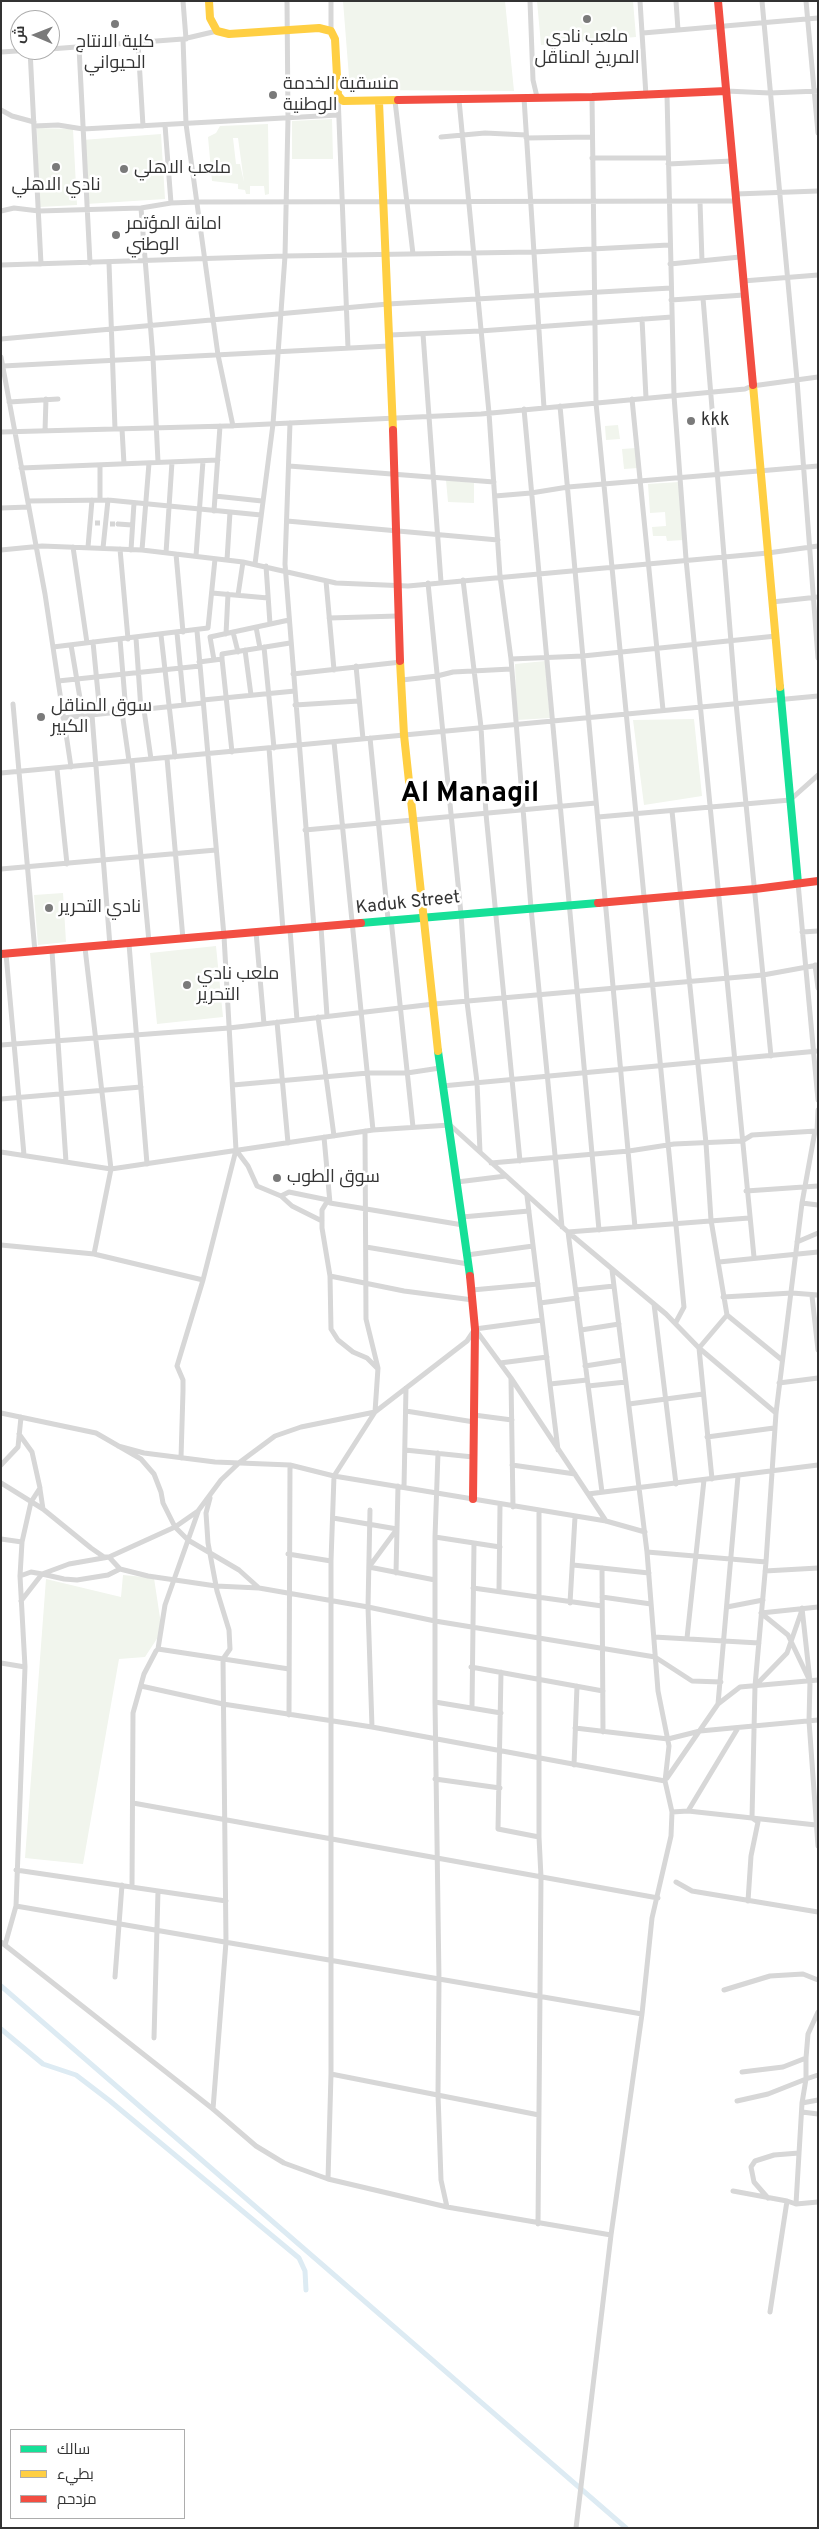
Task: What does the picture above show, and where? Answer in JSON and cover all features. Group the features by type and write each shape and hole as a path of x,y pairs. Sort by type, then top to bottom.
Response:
{"street":[{"path":"183,1 186,124 218,355 233,426"},
{"path":"209,1 210,18 217,31"},
{"path":"255,564 262,501 274,424 285,256 288,118 287,1"},
{"path":"331,1 331,31 335,39 338,94 348,348"},
{"path":"530,1 533,80 537,97"},
{"path":"640,1 646,96"},
{"path":"676,1 678,30"},
{"path":"718,1 802,932 816,1051 818,1100"},
{"path":"762,1 797,380 802,468 815,597 818,658"},
{"path":"806,1 816,91 818,133"},
{"path":"643,33 818,18"},
{"path":"60,48 184,39 217,31 229,34 318,28 331,31"},
{"path":"138,42 142,126"},
{"path":"79,47 90,263"},
{"path":"32,60 41,264"},
{"path":"338,94 343,101 379,102 646,96 726,91 770,94 816,91"},
{"path":"667,95 674,396 686,559 696,644 700,706 746,1191 754,1257"},
{"path":"592,97 597,322 596,403 684,1307 676,1322"},
{"path":"524,98 544,408"},
{"path":"460,100 489,413 500,576 511,659 531,908 562,1227"},
{"path":"395,101 413,254"},
{"path":"379,102 390,335 393,474 404,735 442,1086 450,1125 473,1300 475,1329 473,1499"},
{"path":"1,110 34,124 83,129 338,115"},
{"path":"165,125 171,202"},
{"path":"441,137 463,134 526,137 592,137"},
{"path":"592,158 668,158"},
{"path":"668,164 732,161"},
{"path":"1,210 14,208 38,211 141,208 171,202 700,202 736,197 818,191"},
{"path":"700,202 702,261"},
{"path":"141,208 153,358 158,462"},
{"path":"1,266 204,258 534,252 669,245"},
{"path":"670,264 740,257"},
{"path":"109,263 115,429"},
{"path":"743,281 818,275"},
{"path":"1,339 388,304 671,288"},
{"path":"671,300 744,295"},
{"path":"703,298 709,393 725,556 736,703 770,1056"},
{"path":"390,335 672,318"},
{"path":"642,319 646,398"},
{"path":"423,334 441,582"},
{"path":"3,366 389,346"},
{"path":"1,358 36,546 71,767"},
{"path":"1,432 233,426 489,413 709,393 818,377"},
{"path":"45,431 46,399"},
{"path":"9,402 58,399"},
{"path":"632,399 663,710"},
{"path":"560,406 622,1069 635,1228"},
{"path":"524,409 599,1230"},
{"path":"290,423 286,572 290,643 305,830 318,927 327,1016"},
{"path":"214,511 220,426"},
{"path":"122,429 124,464"},
{"path":"21,468 218,460"},
{"path":"196,556 201,509 203,461"},
{"path":"166,553 172,462"},
{"path":"142,550 148,463"},
{"path":"100,464 100,500"},
{"path":"289,466 494,482"},
{"path":"495,496 568,487 640,482 759,469 818,466"},
{"path":"215,496 262,501"},
{"path":"92,500 100,523 103,548"},
{"path":"1,508 28,504 108,500 261,515"},
{"path":"88,547 100,523 108,500"},
{"path":"131,550 134,503"},
{"path":"227,560 230,512"},
{"path":"287,521 498,540"},
{"path":"118,524 132,525"},
{"path":"1,550 36,546 142,550 255,564 326,581 397,586 649,562 768,553 818,546"},
{"path":"74,547 96,677 100,714"},
{"path":"120,549 128,638"},
{"path":"176,554 184,705"},
{"path":"53,647 197,631 208,628 215,559"},
{"path":"238,595 243,562"},
{"path":"266,566 270,624"},
{"path":"464,580 481,728 486,814 520,1160"},
{"path":"326,581 334,670"},
{"path":"428,583 461,914 467,1002 477,1082 480,1152"},
{"path":"212,593 268,598"},
{"path":"226,634 228,594"},
{"path":"772,602 815,597"},
{"path":"329,618 398,616"},
{"path":"214,660 210,637 289,620"},
{"path":"256,627 262,647 270,693 272,748 287,930 297,1020"},
{"path":"182,1458 184,1391 183,1380 177,1366 203,1280 236,1150 224,936 197,631"},
{"path":"233,632 238,652"},
{"path":"162,635 168,707 175,757"},
{"path":"511,659 546,656 583,656 776,636"},
{"path":"136,638 142,710 151,759"},
{"path":"120,640 124,712 141,857 148,942"},
{"path":"232,752 222,654 290,643"},
{"path":"70,645 82,716"},
{"path":"245,650 252,695"},
{"path":"58,681 181,668 222,658"},
{"path":"293,674 400,662"},
{"path":"356,666 363,739"},
{"path":"402,680 453,672 511,668"},
{"path":"63,718 184,705 227,697 295,691"},
{"path":"1,773 818,696"},
{"path":"296,705 359,701"},
{"path":"13,704 29,866 35,952"},
{"path":"92,715 110,946"},
{"path":"370,738 413,1127"},
{"path":"334,742 373,1130"},
{"path":"167,758 183,940"},
{"path":"57,768 67,864"},
{"path":"598,817 790,800 818,775"},
{"path":"305,830 596,803"},
{"path":"672,811 706,1143 711,1220 723,1297 728,1315 782,1360"},
{"path":"1,869 216,850"},
{"name":"Kaduk Street","path":"4,954 183,940 389,919 755,889 798,882 818,881"},
{"path":"802,932 818,931"},
{"path":"256,932 264,1024"},
{"path":"129,944 147,1164"},
{"path":"85,948 111,1169 94,1254"},
{"path":"52,951 66,1162"},
{"path":"4,954 24,1155"},
{"path":"1,1045 137,1037 229,1028 434,1004 726,979 763,975 816,965 818,988"},
{"path":"318,1017 325,1076 330,1092 334,1136"},
{"path":"277,1022 288,1143"},
{"path":"442,1086 548,1077 697,1060 734,1060 816,1051"},
{"path":"233,1085 368,1073 407,1073 440,1068"},
{"path":"1,1099 102,1092 141,1087"},
{"path":"752,1818 754,1686 766,1562 774,1428 802,1203 816,1131 818,1110"},
{"path":"1,1152 111,1169 365,1131 450,1125 562,1227 676,1322 699,1348 776,1413"},
{"path":"365,1131 366,1247 364,1282 366,1319 378,1368 375,1412"},
{"path":"492,1163 629,1151 668,1145 742,1141 752,1135 816,1131"},
{"path":"324,1137 328,1200 322,1210 322,1221 330,1276 332,1329 338,1340 353,1352 367,1358 378,1368"},
{"path":"236,1150 248,1166 257,1186 281,1196 292,1206 322,1221"},
{"path":"457,1182 506,1176"},
{"path":"746,1191 818,1186"},
{"path":"281,1196 289,1192 328,1200 334,1204 463,1226"},
{"path":"527,1195 558,1450"},
{"path":"802,1203 818,1204"},
{"path":"462,1217 529,1211"},
{"path":"568,1232 749,1218"},
{"path":"568,1232 602,1492"},
{"path":"797,1242 818,1233"},
{"path":"1,1245 94,1254 203,1280"},
{"path":"467,1255 533,1246"},
{"path":"366,1247 468,1264"},
{"path":"719,1262 818,1252"},
{"path":"576,2528 611,2235 642,2014 652,1918 672,1836 672,1812 665,1781 669,1764 668,1739 658,1691 648,1552 612,1270"},
{"path":"330,1276 404,1292 473,1300"},
{"path":"472,1290 538,1284"},
{"path":"576,1290 614,1286"},
{"path":"723,1297 792,1293 815,1295 818,1350"},
{"path":"540,1303 577,1298"},
{"path":"654,1304 676,1484"},
{"path":"712,1479 699,1348 728,1315"},
{"path":"328,2179 332,2074 331,1561 334,1476 375,1412 467,1341 475,1329 542,1320"},
{"path":"581,1330 619,1324"},
{"path":"475,1329 511,1378 606,1522"},
{"path":"500,1364 547,1357"},
{"path":"585,1366 623,1360"},
{"path":"511,1378 513,1507"},
{"path":"779,1383 818,1378"},
{"path":"550,1384 587,1380"},
{"path":"588,1386 626,1382"},
{"path":"396,1574 397,1529 405,1450 406,1388"},
{"path":"629,1404 703,1394"},
{"path":"21,1600 42,1574 69,1564 109,1557 175,1527 198,1511 240,1462 275,1436 287,1431 375,1412"},
{"path":"406,1412 512,1420"},
{"path":"1,1413 96,1433 140,1459 154,1474 163,1503 175,1527 188,1540 239,1570 259,1588"},
{"path":"1,1465 18,1448 21,1417"},
{"path":"707,1437 774,1428"},
{"path":"19,1434 32,1452 43,1510"},
{"path":"118,1446 144,1453 215,1462 290,1465 334,1476 575,1516 645,1532"},
{"path":"405,1450 473,1457"},
{"path":"438,1453 435,1537 435,1779 440,1979 438,2094 441,2180 447,2208"},
{"path":"289,1715 288,1554 290,1465"},
{"path":"512,1465 575,1474"},
{"path":"588,1494 818,1465"},
{"path":"718,1704 722,1682 738,1476"},
{"path":"687,1638 704,1480"},
{"path":"1,1483 43,1510 104,1557 109,1557 120,1569 173,1580 216,1586 259,1588 435,1621 656,1657 692,1681 722,1682"},
{"path":"40,1488 31,1502 22,1542 20,1576 25,1667 16,1906 3,1943 213,2109 256,2146 284,2163 328,2179 447,2208 611,2235"},
{"path":"212,1493 206,1513 209,1551 216,1586 229,1630 230,1649 223,1659 226,1942 213,2109"},
{"path":"499,1592 500,1505"},
{"path":"370,1510 368,1607 372,1727"},
{"path":"132,1887 133,1713 144,1674 158,1649 165,1605 198,1511"},
{"path":"538,2224 541,1877 539,1837 539,1511"},
{"path":"570,1603 575,1516"},
{"path":"332,1518 397,1529"},
{"path":"369,1567 397,1529"},
{"path":"435,1537 500,1547"},
{"path":"1,1539 22,1542"},
{"path":"472,1708 474,1543"},
{"path":"648,1552 766,1562"},
{"path":"288,1554 331,1561"},
{"path":"573,1565 649,1573"},
{"path":"369,1567 396,1574 435,1580"},
{"path":"602,1568 603,1732"},
{"path":"765,1572 818,1568"},
{"path":"20,1576 31,1572 64,1580 77,1580 108,1575 120,1569"},
{"path":"473,1588 602,1606"},
{"path":"602,1597 652,1604"},
{"path":"727,1607 762,1600"},
{"path":"761,1613 818,1607"},
{"path":"754,1686 787,1653 802,1608"},
{"path":"802,1608 810,1681 809,1721 818,1846"},
{"path":"761,1613 788,1635 810,1681"},
{"path":"654,1637 758,1643"},
{"path":"158,1649 289,1669"},
{"path":"1,1663 25,1667"},
{"path":"471,1667 603,1690"},
{"path":"501,1672 498,1829 539,1837"},
{"path":"665,1781 718,1704 740,1687 818,1680"},
{"path":"141,1686 223,1704 372,1727 665,1781"},
{"path":"574,1764 576,1686"},
{"path":"435,1702 501,1713"},
{"path":"576,1728 668,1739 700,1731 818,1720"},
{"path":"688,1811 738,1728"},
{"path":"435,1779 500,1788"},
{"path":"133,1803 658,1898"},
{"path":"672,1812 688,1811 816,1825"},
{"path":"748,1901 751,1856 758,1822 752,1818"},
{"path":"16,1870 226,1901"},
{"path":"676,1882 692,1891 818,1912"},
{"path":"116,1976 122,1885"},
{"path":"154,2038 158,1891"},
{"path":"16,1906 642,2014"},
{"path":"724,1990 770,1976 804,1974 818,1980"},
{"path":"796,2204 808,2034 818,2012"},
{"path":"742,2072 783,2067 806,2058"},
{"path":"332,2074 539,2115"},
{"path":"737,2101 768,2094 818,2075"},
{"path":"802,2103 818,2100"},
{"path":"802,2112 818,2114"},
{"path":"768,2198 754,2182 751,2167 755,2161 774,2155 799,2152"},
{"path":"734,2191 796,2204 818,2202"},
{"path":"770,2312 787,2201"}],"shaded area":[{"path":"343,1 505,1 514,91 350,90"},
{"name":"ملعب نادي المريخ المناقل","path":"537,1 633,1 636,37 541,45"},
{"path":"332,119 333,159 292,159 292,121"},
{"path":"268,124 269,194 265,195 264,186 250,186 250,194 246,194 245,190 238,189 238,184 212,181 208,137 216,133 220,126","holes":["233,138 238,138 244,182 240,164 236,164"]},
{"name":"نادي الاهلي","path":"37,128 73,129 77,205 39,207"},
{"name":"ملعب الاهلي","path":"161,134 165,199 86,204 82,140"},
{"path":"618,425 620,439 606,440 605,426"},
{"path":"636,448 638,468 624,469 622,449"},
{"path":"446,480 474,483 474,503 448,502"},
{"path":"679,482 684,540 667,541 666,536 653,536 652,527 666,526 665,512 650,513 648,484"},
{"path":"545,661 550,718 517,720 515,664"},
{"path":"694,719 702,796 644,805 633,720"},
{"name":"نادي التحرير","path":"63,893 66,942 38,945 34,895"},
{"name":"ملعب نادي التحرير","path":"216,946 223,1017 157,1024 150,953"},
{"path":"123,1575 154,1578 162,1631 145,1657 119,1659 83,1864 25,1858 46,1579 121,1597"}],"waterway":[{"path":"1,1986 626,2528"},
{"path":"1,2029 43,2064 76,2075 110,2101 299,2258 305,2271 306,2290"}],"tunnel":[{"path":"95,523 100,523"},
{"path":"110,524 118,524"}],"traffic: fast":[{"path":"780,687 798,883"},
{"path":"361,923 598,903"},
{"path":"438,1051 470,1276"}],"traffic: slow":[{"path":"209,1 210,18 217,31 229,34 319,28 331,31 335,39 338,95 343,101 398,100"},
{"path":"379,102 393,430"},
{"path":"753,385 780,687"},
{"path":"400,661 404,735 438,1051"}],"traffic: jam":[{"path":"718,1 753,385"},
{"path":"398,100 592,97 726,91"},
{"path":"393,430 400,661"},
{"path":"598,903 755,889 818,881"},
{"path":"1,954 361,923"},
{"path":"470,1276 475,1329 473,1499"}],"place":[{"name":"ملعب نادي المريخ المناقل","path":"587,19"},
{"name":"كلية الانتاج الحيواني","path":"115,24"},
{"name":"منسقية الخدمة الوطنية","path":"273,95"},
{"name":"نادي الاهلي","path":"56,167"},
{"name":"ملعب الاهلي","path":"124,169"},
{"name":"امانة المؤتمر الوطني","path":"116,235"},
{"name":"kkk","path":"691,421"},
{"name":"سوق المناقل الكبير","path":"41,717"},
{"name":"نادي التحرير","path":"49,908"},
{"name":"ملعب نادي التحرير","path":"187,985"},
{"name":"سوق الطوب","path":"277,1178"}],"district":[{"name":"Al Managil","path":"470,795"}]}
